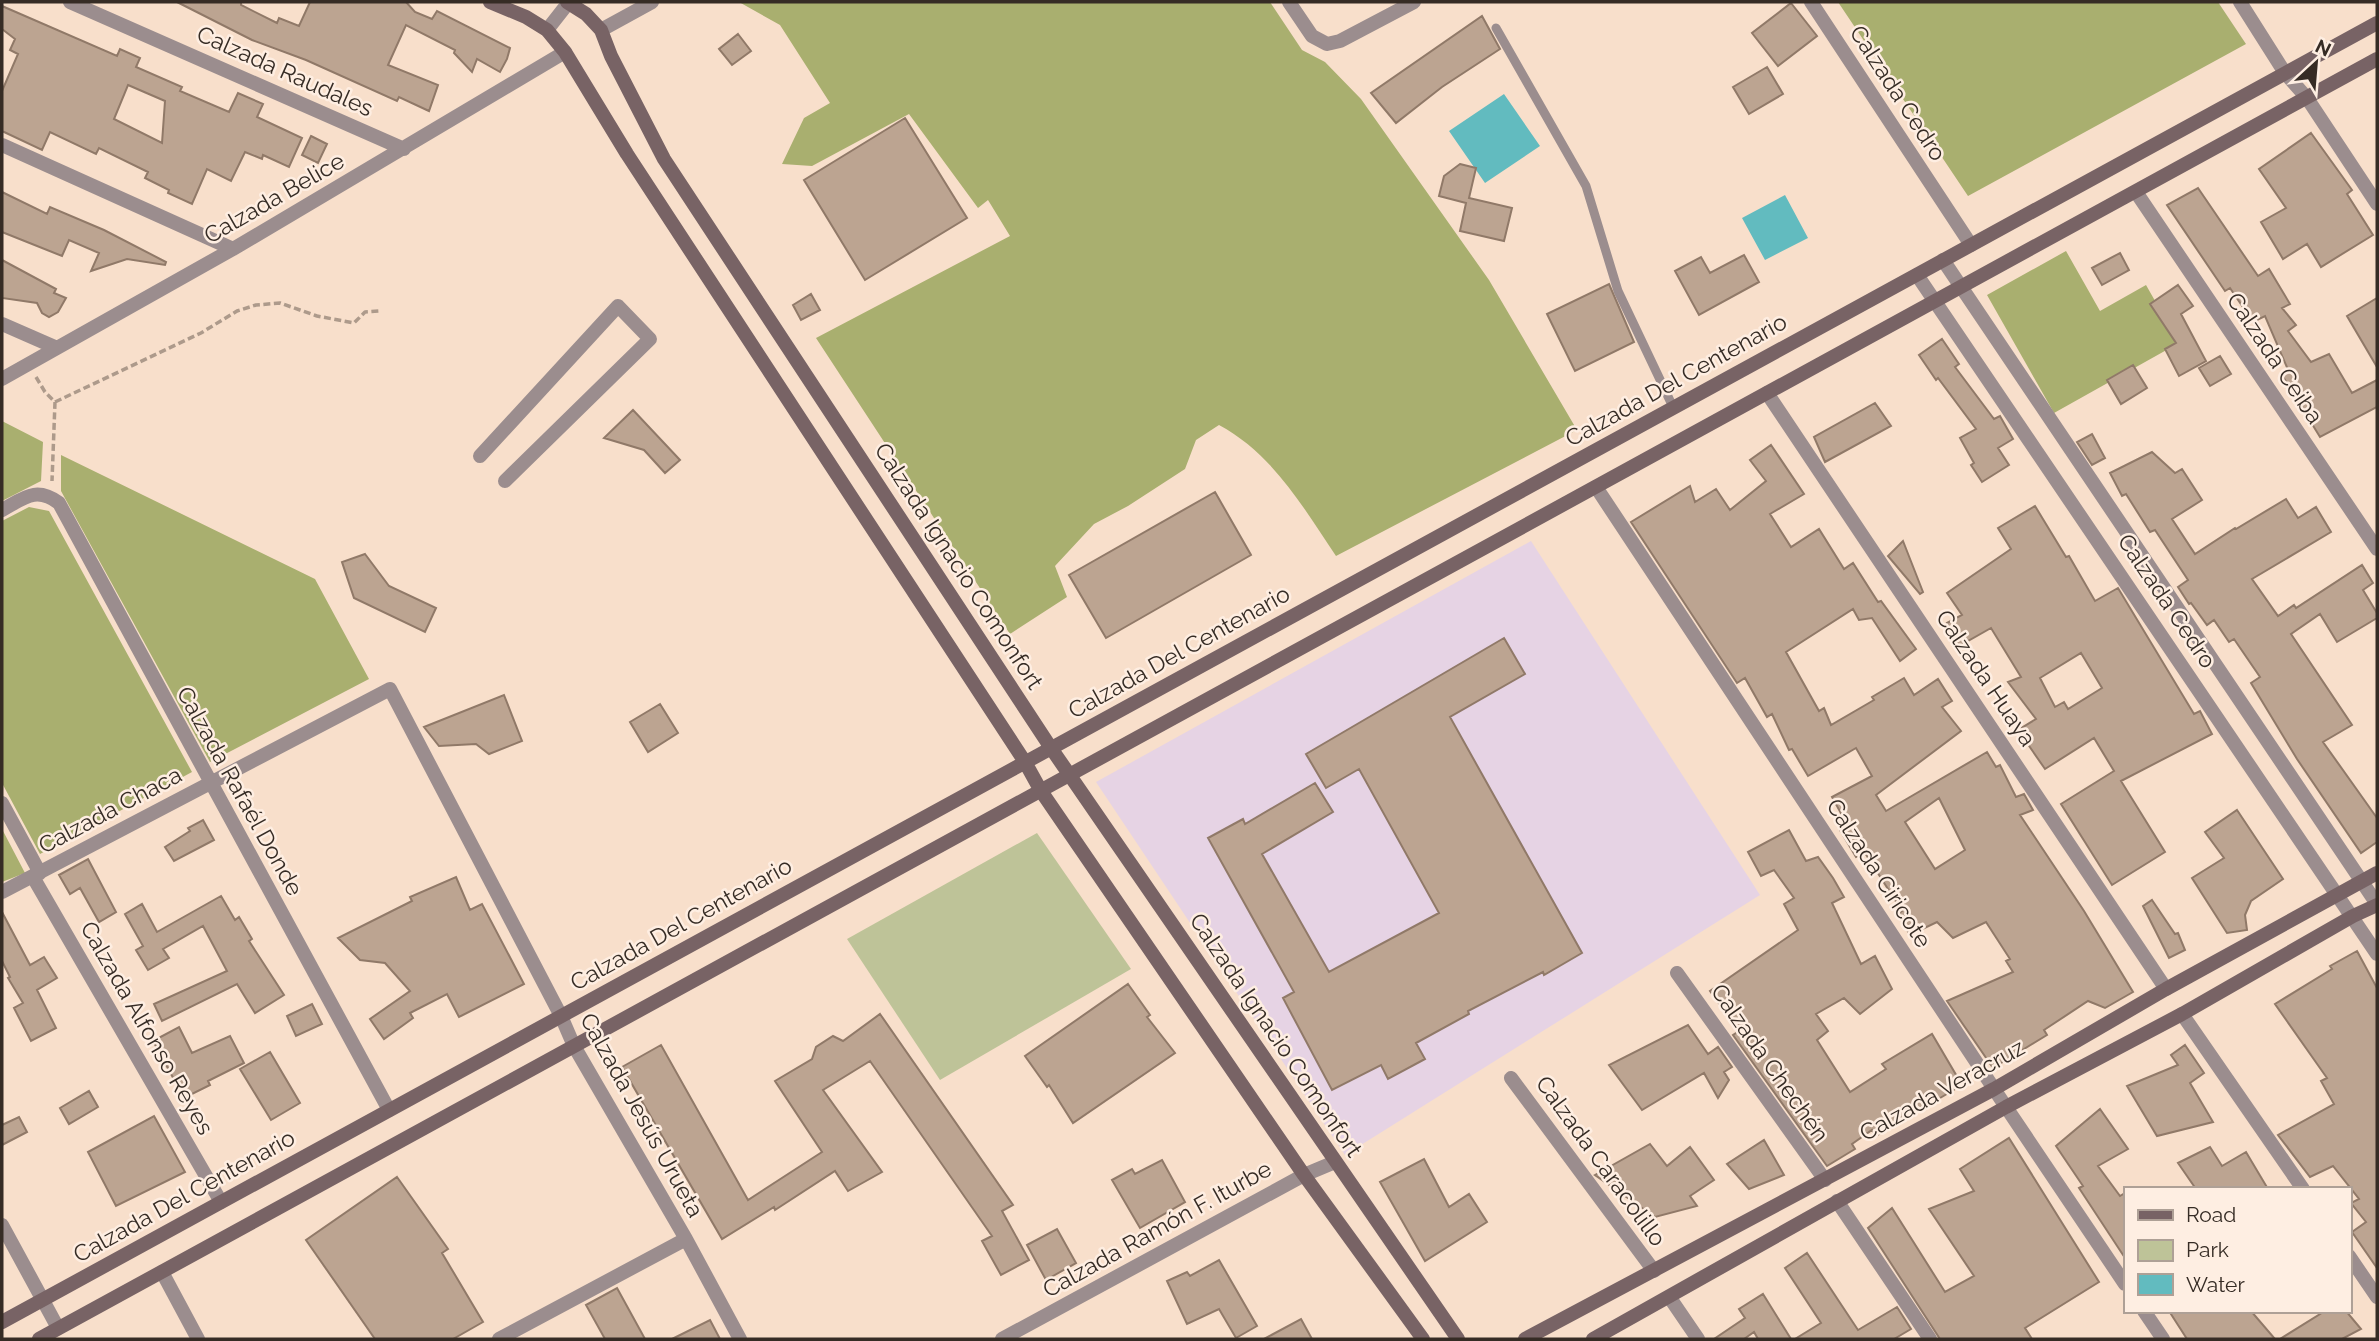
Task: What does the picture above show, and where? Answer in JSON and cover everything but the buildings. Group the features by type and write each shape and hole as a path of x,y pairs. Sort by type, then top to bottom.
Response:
{"main road":[{"path":"490,2 547,30 565,52 634,166 1025,762 1041,791 1304,1175 1423,1339"},
{"name":"Calzada Ignacio Comonfort","path":"569,2 586,14 601,30 611,56 664,159 1051,748 1458,1339"},
{"name":"Calzada Del Centenario","path":"2,1322 2377,23"},
{"path":"39,1339 2377,60"},
{"name":"Calzada Veracruz","path":"1525,1339 1994,1089 2166,989 2377,873"},
{"name":"Calzada Veracruz","path":"1593,1339 2006,1107 2182,1014 2353,916 2377,905"}],"street":[{"name":"Calzada Raudales","path":"70,2 404,149"},
{"path":"547,30 569,2"},
{"path":"601,30 652,2"},
{"path":"1289,2 1312,36 1327,44 1340,41 1414,2"},
{"name":"Calzada Cedro","path":"1811,2 1971,244"},
{"path":"2239,2 2377,204"},
{"name":"Calzada Belice","path":"2,379 233,249 565,52"},
{"path":"2,145 233,249"},
{"name":"Calzada Ceiba","path":"2136,192 2377,549"},
{"name":"Calzada Cedro","path":"1943,260 2377,905"},
{"name":"Calzada Cedro","path":"1917,275 2339,894 2377,954"},
{"path":"480,456 618,306 650,339 506,481"},
{"path":"2,324 57,348"},
{"name":"Calzada Huaya","path":"1767,393 2166,989"},
{"name":"Calzada Ciricote","path":"1597,487 2124,1283"},
{"path":"2,510 33,493 50,496"},
{"name":"Calzada Rafaél Donde","path":"50,496 59,503 389,1110"},
{"name":"Calzada Chaca","path":"2,892 390,690"},
{"name":"Calzada Jesús Urueta","path":"390,690 561,1016 574,1046 686,1239 740,1339"},
{"name":"Calzada Alfonso Reyes","path":"2,803 37,875 221,1202"},
{"name":"Calzada Chechén","path":"1678,973 1825,1180"},
{"path":"2182,1014 2302,1187"},
{"name":"Calzada Caracolillo","path":"1511,1078 1654,1271"},
{"name":"Calzada Ramón F. Iturbe","path":"1002,1339 1022,1334 1304,1175 1335,1162"},
{"path":"1838,1201 1930,1339"},
{"path":"2,1224 58,1328"},
{"path":"499,1339 686,1239"},
{"path":"2351,1259 2377,1297"},
{"path":"162,1272 198,1339"},
{"path":"1670,1298 1698,1339"},
{"path":"2145,1313 2163,1339"}],"lane":[{"path":"1496,28 1586,186 1618,291 1673,407"}],"path":[{"path":"55,402 201,334 237,311 256,305 281,303 317,316 354,323 365,312 380,311"},
{"path":"33,373 55,402 50,496"}],"shaded area":[{"path":"1531,541 1760,895 1345,1155 1096,782"}],"green space":[{"path":"739,2 1270,2 1302,50 1325,62 1361,99 1489,280 1577,430 1336,556 1299,501 1271,466 1238,437 1219,425 1196,440 1185,469 1128,506 1094,524 1055,566 1067,597 1010,634 816,338 1010,236 988,200 978,208 909,114 812,166 782,164 804,118 830,103 780,25"},
{"path":"1838,2 2218,2 2246,44 1968,196"},
{"path":"2066,251 2100,311 2146,285 2179,343 2054,413 1987,295"},
{"path":"2,421 43,442 41,481 2,501"},
{"path":"61,455 315,579 369,679 210,762 61,491"},
{"path":"29,507 49,511 192,772 40,854 2,783 2,521"},
{"path":"2,829 25,873 2,882"},
{"path":"1037,833 1131,969 940,1080 847,939"}],"water":[{"path":"1504,94 1540,146 1485,183 1449,131"},
{"path":"1785,195 1808,238 1765,260 1742,218"}]}
